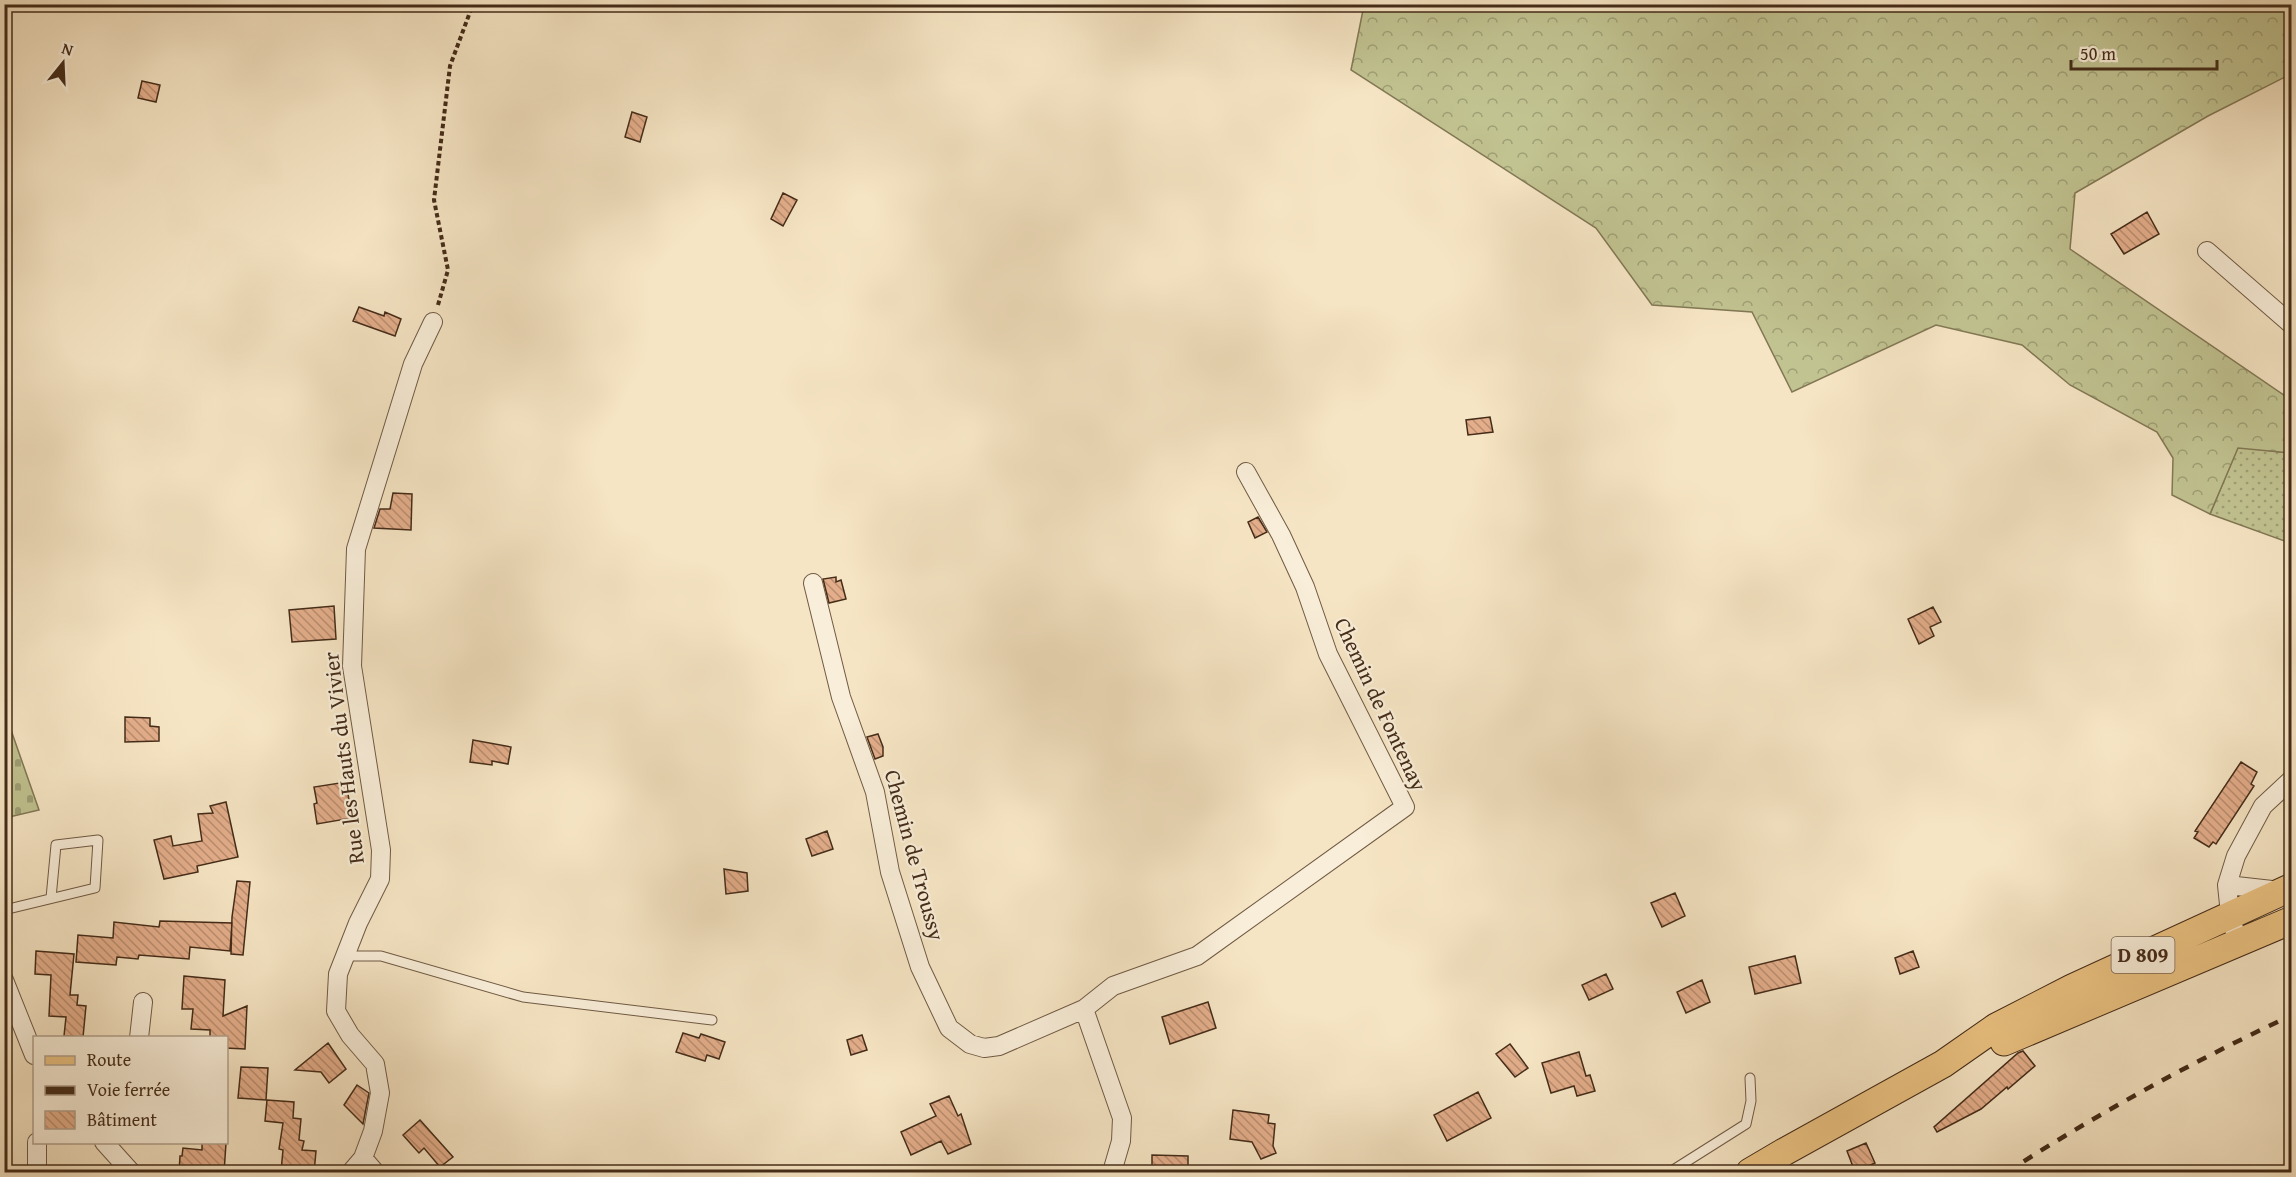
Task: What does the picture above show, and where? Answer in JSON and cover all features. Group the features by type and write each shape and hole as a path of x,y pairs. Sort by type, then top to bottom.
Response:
{"main road":[{"name":"D 809","path":"1750,1173 1794,1146 1943,1064 1996,1027 2072,988 2287,889"},
{"name":"D 809","path":"1943,1064 1990,1048 2292,921"}],"street":[{"path":"2207,251 2292,325"},
{"name":"Rue les Hauts du Vivier","path":"351,1173 369,1166 380,1093 375,1064 350,1035 336,1011 338,974 380,879 381,850 352,666 356,549 413,364 433,322"},
{"name":"Chemin de Fontenay","path":"1084,1009 1113,986 1197,956 1405,807 1328,654 1305,587 1281,535 1246,472"},
{"name":"Chemin de Troussy","path":"813,583 841,697 875,792 890,872 920,967 950,1028 970,1044 984,1048 999,1046 1084,1009"},
{"path":"2238,943 2230,914 2227,885 2236,856 2263,806 2292,779"},
{"path":"2227,885 2287,889"},
{"path":"4,980 33,1052"},
{"path":"139,1036 143,1002"},
{"path":"1084,1009 1122,1118 1121,1141 1112,1173"},
{"path":"37,1144 37,1173"},
{"path":"105,1144 131,1173"}],"lane":[{"path":"4,910 95,888 98,840 56,845 51,898"},
{"path":"345,956 381,956 523,997 712,1020"},
{"path":"1670,1173 1746,1124 1751,1101 1750,1078"}],"path":[{"path":"433,322 448,270 434,200 450,66 473,4"}],"green space":[{"path":"1364,5 2291,5 2291,74 2208,116 2075,193 2070,249 2291,400 2291,453 2238,448 2210,514 2172,495 2173,458 2157,432 2070,385 2022,345 1936,325 1792,392 1752,312 1652,305 1596,228 1351,70"},
{"path":"2238,447 2291,453 2291,552 2290,543 2210,514"},
{"path":"4,710 39,810 5,818 4,818"}],"building":[{"path":"142,81 160,85 156,102 138,98"},
{"path":"632,112 647,117 640,142 625,137"},
{"path":"783,193 797,200 783,226 771,219"},
{"path":"2147,212 2159,234 2124,254 2111,234"},
{"path":"359,307 384,316 385,312 401,319 395,336 353,321"},
{"path":"1490,417 1493,432 1468,435 1466,420"},
{"path":"393,493 412,494 411,530 374,528 380,509 390,509"},
{"path":"1258,517 1267,532 1255,538 1248,522"},
{"path":"836,577 836,582 841,580 846,599 829,603 823,579"},
{"path":"334,606 336,639 292,642 289,610"},
{"path":"1933,607 1941,622 1930,627 1934,636 1919,644 1908,619"},
{"path":"125,717 150,718 150,726 159,727 159,741 125,742"},
{"path":"878,734 883,747 883,756 875,759 867,737"},
{"path":"473,740 511,747 508,764 492,761 492,765 470,762"},
{"path":"2241,762 2257,772 2251,784 2254,786 2216,844 2213,842 2209,847 2194,838 2198,832 2195,831"},
{"path":"346,782 352,818 317,824 314,787"},
{"path":"226,802 238,857 197,866 198,872 164,879 154,840 171,836 173,846 202,841 198,814 213,813 210,806"},
{"path":"827,831 833,849 812,856 806,839"},
{"path":"724,869 747,873 748,891 726,894"},
{"path":"237,881 250,882 243,955 231,954 232,917"},
{"path":"1675,893 1685,916 1662,927 1651,903"},
{"path":"160,921 232,923 230,951 190,947 189,959 139,955 138,959 117,957 116,965 76,962 78,935 113,938 114,922 159,927"},
{"path":"36,951 74,954 70,995 78,995 77,1005 86,1006 83,1036 64,1036 66,1017 49,1016 51,975 35,974"},
{"path":"1913,951 1919,967 1900,974 1895,958"},
{"path":"1795,956 1801,983 1755,994 1749,967"},
{"path":"1606,974 1613,989 1589,1000 1582,985"},
{"path":"184,976 225,980 223,1016 247,1006 245,1049 228,1048 228,1036 210,1036 210,1030 191,1029 193,1009 182,1009"},
{"path":"1702,980 1710,1002 1686,1013 1677,992"},
{"path":"1208,1002 1216,1028 1170,1044 1162,1017"},
{"path":"683,1033 699,1038 701,1034 725,1042 719,1059 707,1055 705,1061 676,1052"},
{"path":"862,1035 867,1050 851,1055 847,1040"},
{"path":"328,1043 346,1069 329,1083 321,1072 295,1070"},
{"path":"1510,1044 1528,1068 1515,1077 1496,1054"},
{"path":"2023,1051 2035,1066 1981,1109 1937,1132 1934,1127"},
{"path":"1579,1052 1586,1076 1590,1075 1595,1091 1577,1096 1574,1086 1551,1093 1542,1063"},
{"path":"241,1067 268,1068 266,1100 238,1098"},
{"path":"357,1085 369,1093 363,1124 344,1105"},
{"path":"1478,1092 1491,1118 1447,1141 1434,1115"},
{"path":"949,1096 958,1116 961,1114 971,1144 948,1154 941,1141 911,1155 901,1132 936,1116 930,1104"},
{"path":"267,1100 294,1102 293,1118 301,1119 299,1140 304,1141 302,1150 316,1151 314,1173 281,1171 283,1150 279,1149 283,1123 265,1121"},
{"path":"1233,1110 1269,1115 1268,1123 1275,1124 1273,1146 1276,1153 1261,1159 1252,1142 1230,1139"},
{"path":"420,1120 453,1157 440,1167 424,1148 419,1153 403,1135"},
{"path":"1866,1143 1875,1163 1855,1172 1847,1151"},
{"path":"202,1144 226,1144 224,1173 179,1173 183,1148 202,1150"},
{"path":"1152,1155 1188,1156 1188,1173 1152,1173"}],"railway":[{"path":"2007,1172 2146,1089 2292,1015"}]}
